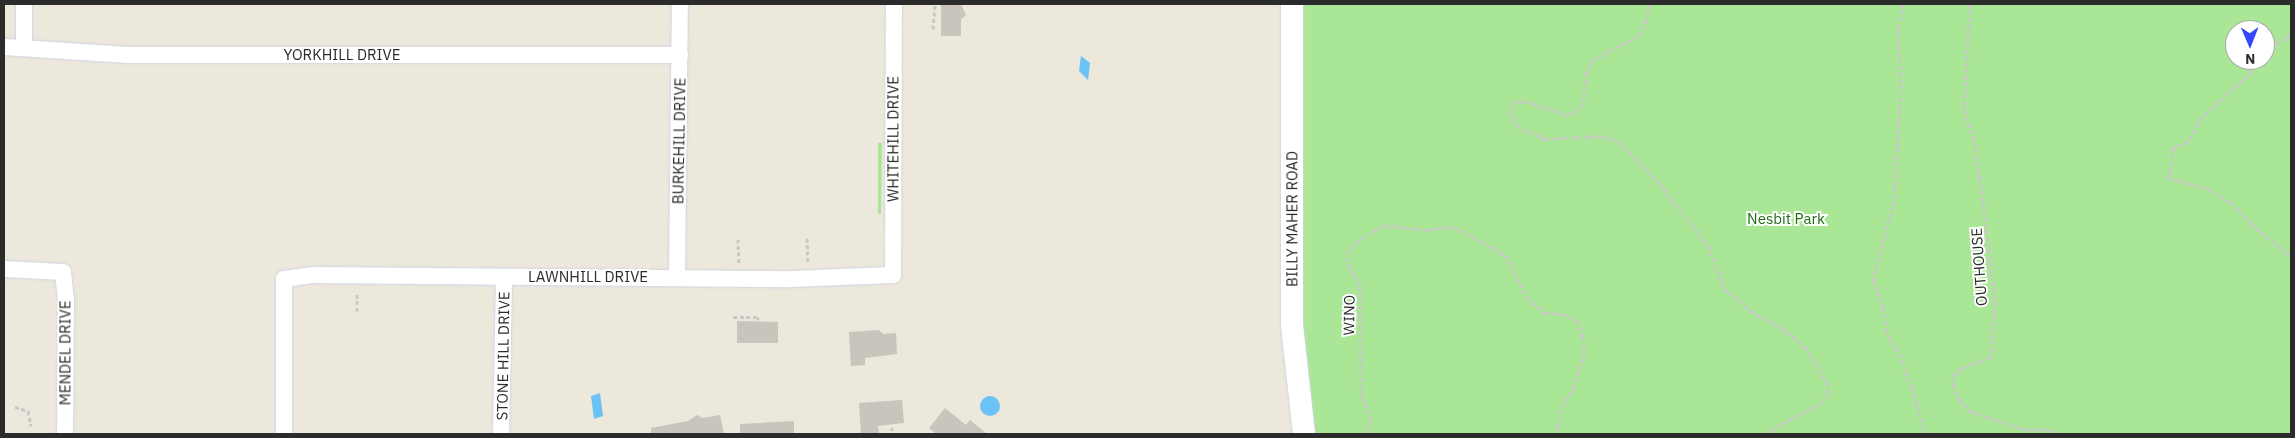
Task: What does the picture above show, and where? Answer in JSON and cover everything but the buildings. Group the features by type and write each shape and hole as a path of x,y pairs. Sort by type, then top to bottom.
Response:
{"main road":[{"name":"BILLY MAHER ROAD","path":"1292,4 1292,325 1304,434"}],"street":[{"path":"24,4 24,48"},
{"name":"BURKEHILL DRIVE","path":"677,278 680,4"},
{"name":"WHITEHILL DRIVE","path":"893,275 894,4"},
{"name":"YORKHILL DRIVE","path":"4,47 129,55 680,55"},
{"name":"MENDEL DRIVE","path":"4,269 63,272 66,298 65,434"},
{"name":"LAWNHILL DRIVE","path":"284,434 284,279 314,275 791,279 893,275"},
{"name":"STONE HILL DRIVE","path":"501,434 504,277"}],"path":[{"path":"933,29 934,4"},
{"path":"1649,4 1647,20 1637,37 1594,59 1586,72 1584,98 1579,110 1567,115 1530,102 1514,101 1509,112 1518,127 1545,139 1602,136 1620,142 1659,183 1708,246 1724,289 1805,347 1827,382 1829,393 1822,402 1765,434"},
{"path":"1903,4 1898,33 1901,84 1894,201 1872,280 1883,308 1888,336 1896,348 1912,387 1925,434"},
{"name":"OUTHOUSE","path":"1970,4 1964,111 1973,136 1989,235 1994,319 1991,357 1962,368 1953,376 1953,385 1960,401 1972,412 2023,430 2050,430 2056,434"},
{"path":"2275,45 2291,35"},
{"path":"2252,70 2201,118 2188,142 2173,148 2168,178 2209,189 2230,202 2251,224 2291,257"},
{"name":"WINO","path":"1365,434 1371,420 1361,394 1360,285 1350,267 1347,254 1356,242 1384,225 1424,230 1455,227 1505,255 1527,298 1544,313 1564,314 1577,321 1584,337 1584,353 1574,386 1561,410 1557,426 1560,434"},
{"path":"808,238 808,262"},
{"path":"738,239 739,263"},
{"path":"357,293 357,311"},
{"path":"733,317 758,317 758,320"},
{"path":"15,406 28,411 31,426"},
{"path":"892,427 892,434"}],"green space":[{"name":"Nesbit Park","path":"1282,4 2291,4 2291,434 1306,434"},
{"path":"878,143 882,143 881,214 878,214"}],"water":[{"path":"1081,56 1090,63 1088,80 1079,71"},
{"path":"600,393 603,416 594,419 591,396"},
{"path":"990,396 997,399 1000,406 997,413 990,416 983,413 980,406 983,399"}]}
